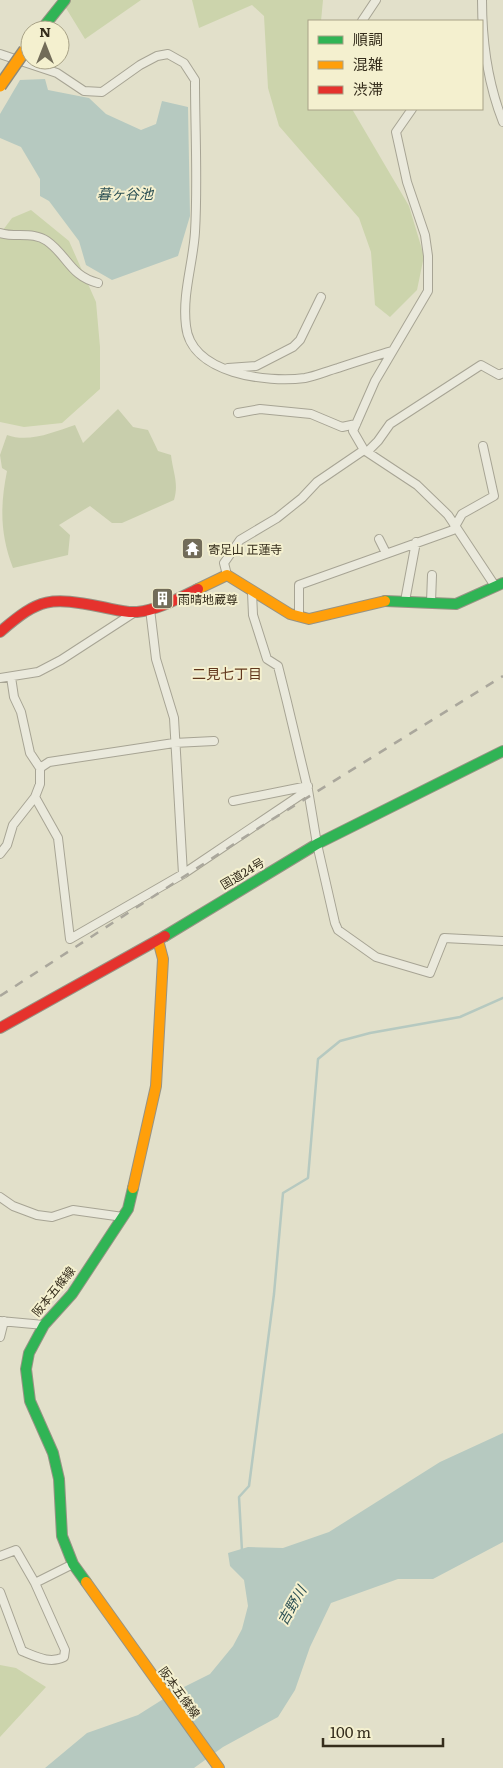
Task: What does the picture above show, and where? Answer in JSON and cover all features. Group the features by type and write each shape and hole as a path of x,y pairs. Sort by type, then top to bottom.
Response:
{"main road":[{"path":"49,20 65,0"},
{"path":"0,86 20,58"},
{"path":"0,632 30,608 41,602 136,612 150,609 227,575 252,592 300,617 317,618 384,601 456,604 499,584"},
{"name":"国道24号","path":"0,1028 158,940 317,844 501,750"},
{"name":"阪本五條線","path":"158,940 163,958 156,1086 128,1209 72,1294 44,1324 29,1353 26,1368 30,1401 54,1453 59,1479 62,1536 73,1564 157,1684 219,1768"}],"street":[{"path":"363,20 376,0"},
{"path":"482,0 482,20"},
{"path":"483,40 484,56 495,101 503,122"},
{"path":"0,54 57,73 84,91 102,92 157,56 168,54 184,63 195,80 195,230 186,290 186,326 190,345 207,360 222,368 250,376 284,380 307,378 392,351"},
{"path":"411,110 396,132 407,182 425,235 428,256 428,291 375,381 353,431 365,451 417,485 455,524 499,584"},
{"path":"0,234 27,234 46,241 84,280 98,283"},
{"path":"222,368 256,366 293,347 300,340 320,297"},
{"path":"227,575 224,563 240,540 277,518 302,498 317,482 378,441 390,424 481,365 499,375 503,373"},
{"path":"238,412 260,409 311,414 342,427 356,424"},
{"path":"300,617 299,585 453,530 462,514 494,496 482,446"},
{"path":"379,539 386,553"},
{"path":"405,601 416,542"},
{"path":"431,602 432,575"},
{"path":"252,592 253,615 268,659 278,666 308,788 330,908 338,930 376,957 430,973 444,938 503,941"},
{"path":"150,609 156,659 174,718 183,874"},
{"path":"0,678 38,672 61,660 136,612"},
{"path":"0,854 8,845 13,825 36,797 40,784 40,768 30,753 21,712 14,696 11,677"},
{"path":"40,768 49,762 174,743 214,741"},
{"path":"233,801 308,788"},
{"path":"36,797 58,838 70,939 183,874 308,788"},
{"path":"0,1197 13,1206 37,1215 52,1217 73,1210 123,1217"},
{"path":"0,1337 2,1321 44,1324"},
{"path":"0,1556 16,1550 35,1583 66,1650 64,1657 56,1660 43,1659 22,1651 0,1592"},
{"path":"35,1583 73,1564"}],"green space":[{"path":"61,0 141,0 85,39"},
{"path":"192,0 323,0 321,20 308,20 308,110 353,110 409,206 424,256 417,290 390,317 375,305 371,252 359,218 279,126 268,88 264,16 252,5 199,28"},
{"path":"31,210 69,241 96,302 100,347 100,389 62,423 24,427 0,422 0,234 12,218"},
{"path":"118,409 133,427 148,430 158,451 171,455 176,483 174,500 122,523 112,523 90,506 59,525 70,535 68,555 13,568 2,520 7,471 2,468 0,455 7,435 24,438 33,437 75,425 83,443"},
{"path":"0,1665 16,1668 46,1687 0,1737"}],"water":[{"name":"暮ヶ谷池","path":"45,79 48,90 89,98 106,114 141,130 156,124 162,101 188,107 190,216 178,256 112,280 86,265 79,241 49,201 40,196 40,179 21,147 0,138 0,114 20,80"},
{"name":"吉野川","path":"503,1433 503,1542 433,1579 398,1579 331,1603 310,1647 295,1690 278,1717 223,1747 194,1768 45,1768 87,1733 138,1715 176,1691 210,1674 233,1646 242,1629 248,1606 244,1580 230,1566 228,1553 248,1547 283,1548 329,1532 440,1462"}],"waterway":[{"path":"242,1551 239,1497 249,1486 274,1294 283,1193 308,1178 318,1059 340,1041 370,1033 460,1017 503,998"}],"railway":[{"path":"0,996 268,822 503,676"}],"traffic: fast":[{"path":"49,20 65,0"},
{"path":"385,601 456,604 503,583"},
{"path":"165,936 317,844 503,751"},
{"path":"86,1582 73,1564 62,1536 59,1479 53,1453 30,1401 26,1369 29,1353 44,1325 72,1294 128,1209 133,1188"}],"traffic: slow":[{"path":"0,86 20,57"},
{"path":"198,589 227,575 290,614 309,619 385,601"},
{"path":"133,1188 156,1086 163,959 158,940"},
{"path":"86,1582 219,1768"}],"traffic: jam":[{"path":"0,632 26,612 46,603 57,601 70,602 137,612 161,606 198,589"},
{"path":"0,1028 165,936"}],"place":[{"name":"寄足山 正蓮寺","path":"192,549"},
{"name":"雨晴地蔵尊","path":"162,599"}],"district":[{"name":"二見七丁目","path":"227,673"}]}
